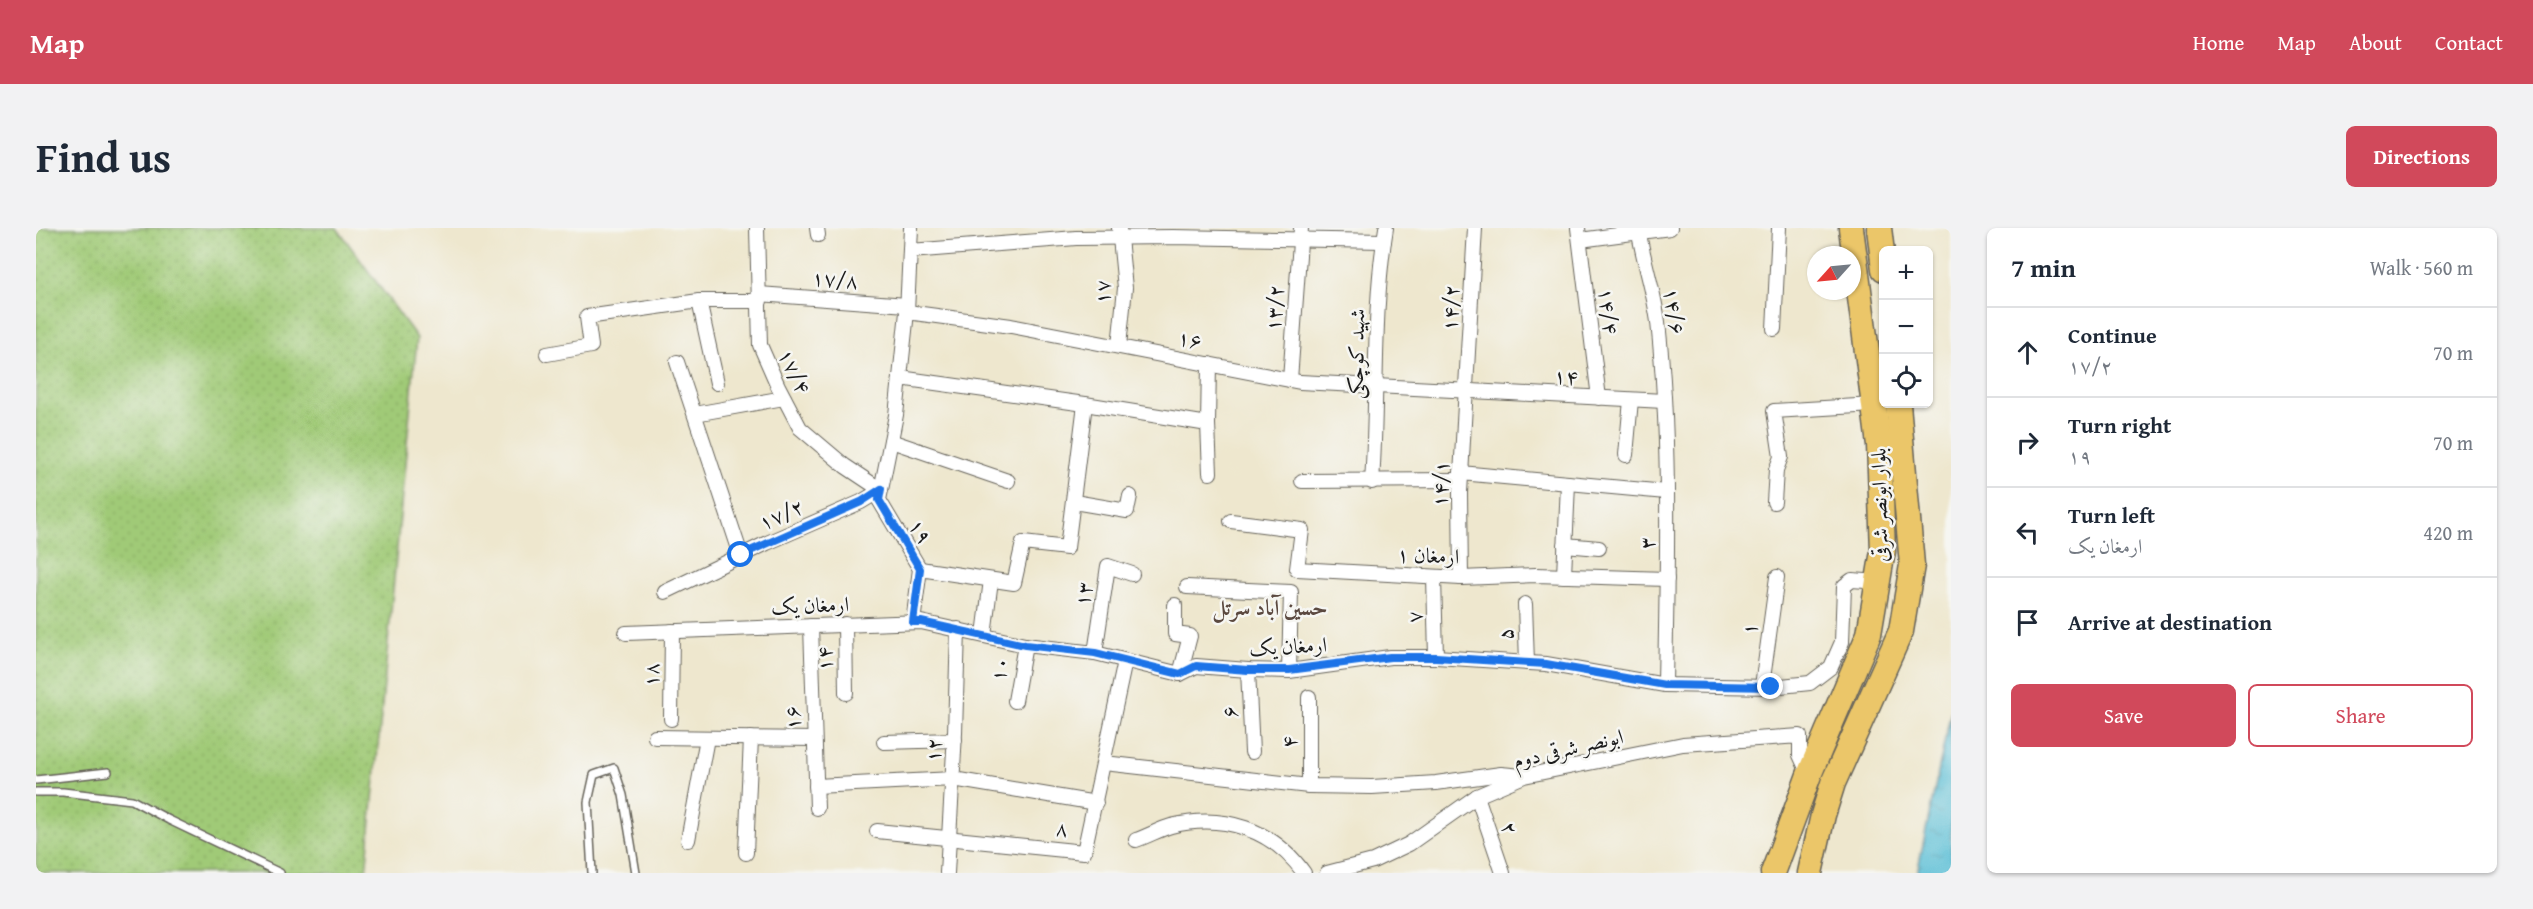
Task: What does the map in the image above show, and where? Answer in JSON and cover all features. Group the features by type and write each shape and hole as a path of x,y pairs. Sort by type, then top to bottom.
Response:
{"highway":[{"name":"بلوار ابونصر شرقی","path":"1851,228 1879,369"},
{"path":"1879,228 1881,246"},
{"name":"بلوار ابونصر شرقی","path":"1773,873 1809,775 1869,634 1880,582 1883,551 1879,445 1885,408"},
{"name":"بلوار ابونصر شرقی","path":"1810,873 1822,815 1833,783 1901,631 1912,565 1887,408"}],"street":[{"name":"۱۷/۴","path":"757,228 760,345 784,398 800,428 880,495"},
{"path":"880,495 900,378 907,309 911,228"},
{"name":"۱۴/۲","path":"1466,391 1475,228"},
{"path":"1579,234 1670,228"},
{"path":"1774,328 1779,228"},
{"name":"۱۴/۶","path":"1639,230 1657,319 1664,401"},
{"path":"910,251 1120,233 1385,235"},
{"name":"۱۷","path":"1119,346 1125,288 1120,233"},
{"name":"۱۳/۲","path":"1290,380 1301,234"},
{"name":"۱۴/۴","path":"1579,234 1599,398"},
{"name":"شهید کوچکی","path":"1372,482 1380,266 1385,235"},
{"name":"۱۷/۸","path":"547,354 591,346 586,317 699,301 759,298 907,309"},
{"path":"699,301 717,383"},
{"name":"۱۶","path":"907,309 1119,346 1290,380 1466,391"},
{"path":"677,362 741,555"},
{"path":"1209,364 1210,473"},
{"path":"900,378 1208,424"},
{"name":"۱۴","path":"1466,391 1664,401"},
{"name":"۱۴/۱","path":"1461,578 1461,476 1466,391"},
{"path":"695,414 784,398"},
{"path":"1626,455 1631,400"},
{"name":"۳","path":"1664,401 1667,579 1665,685"},
{"path":"920,569 1014,583 1023,543 1067,548 1085,404"},
{"path":"1774,502 1776,470 1781,457 1774,411 1879,404"},
{"path":"891,441 1008,481"},
{"path":"1302,481 1372,482 1461,476 1666,492"},
{"path":"1564,576 1568,483"},
{"name":"۱۷/۲","path":"666,592 741,555 880,495"},
{"name":"۱۹","path":"880,495 920,569 913,622"},
{"path":"1074,502 1127,511 1130,496"},
{"name":"ارمغان ۱","path":"1232,521 1302,530 1297,569 1461,578 1564,576 1667,579"},
{"path":"1565,545 1599,548"},
{"name":"۱۳","path":"1095,653 1108,566 1132,574"},
{"name":"۷","path":"1434,577 1436,657"},
{"name":"۱","path":"1762,686 1777,577"},
{"path":"984,635 991,580"},
{"name":"ارمغان یک","path":"626,633 913,622 958,629 1025,645 1095,653 1180,674 1196,666 1289,670 1390,657 1436,657 1546,664 1665,685 1762,686 1810,683 1830,667 1842,642 1844,586 1852,580 1880,582"},
{"path":"1187,587 1291,592 1289,670"},
{"name":"۵","path":"1525,604 1527,663"},
{"path":"1175,605 1175,634 1190,636 1180,674"},
{"name":"۱۴","path":"845,624 846,693"},
{"name":"۱۶","path":"811,626 817,808"},
{"name":"۱۲","path":"947,873 955,740 958,629"},
{"name":"۱۸","path":"672,631 672,719"},
{"name":"۱۰","path":"1015,701 1025,645"},
{"name":"۸","path":"877,831 1084,852 1125,661"},
{"name":"۶","path":"1248,670 1252,752"},
{"name":"۴","path":"1309,697 1309,786"},
{"name":"ابونصر شرقی دوم","path":"1327,873 1373,861 1409,844 1477,796 1524,776 1683,744 1800,736 1800,755 1809,775"},
{"path":"655,737 814,739"},
{"path":"688,840 707,738"},
{"path":"746,853 752,738"},
{"path":"884,742 955,740"},
{"path":"1104,763 1309,786 1372,788 1436,783 1502,774 1524,776"},
{"path":"816,786 953,779 1096,803"},
{"name":"۲","path":"1477,796 1503,873"},
{"path":"1136,840 1171,826 1209,821 1232,823 1254,829 1292,855 1304,873"}],"lane":[{"path":"592,873 588,802 594,775 614,768 623,795 636,873"},
{"path":"36,780 108,772"},
{"path":"36,792 63,792 132,800 280,873"}],"green space":[{"path":"36,228 337,228 417,338 366,873 36,873"}],"water":[{"path":"1951,711 1951,873 1917,873"}],"district":[{"name":"حسین آباد سرتل","path":"1270,607"}],"route":[{"path":"741,555 861,502 881,489 879,500 920,569 913,622 1025,645 1095,653 1180,674 1196,666 1289,670 1390,657 1436,657 1546,664 1665,685 1771,687"}]}
